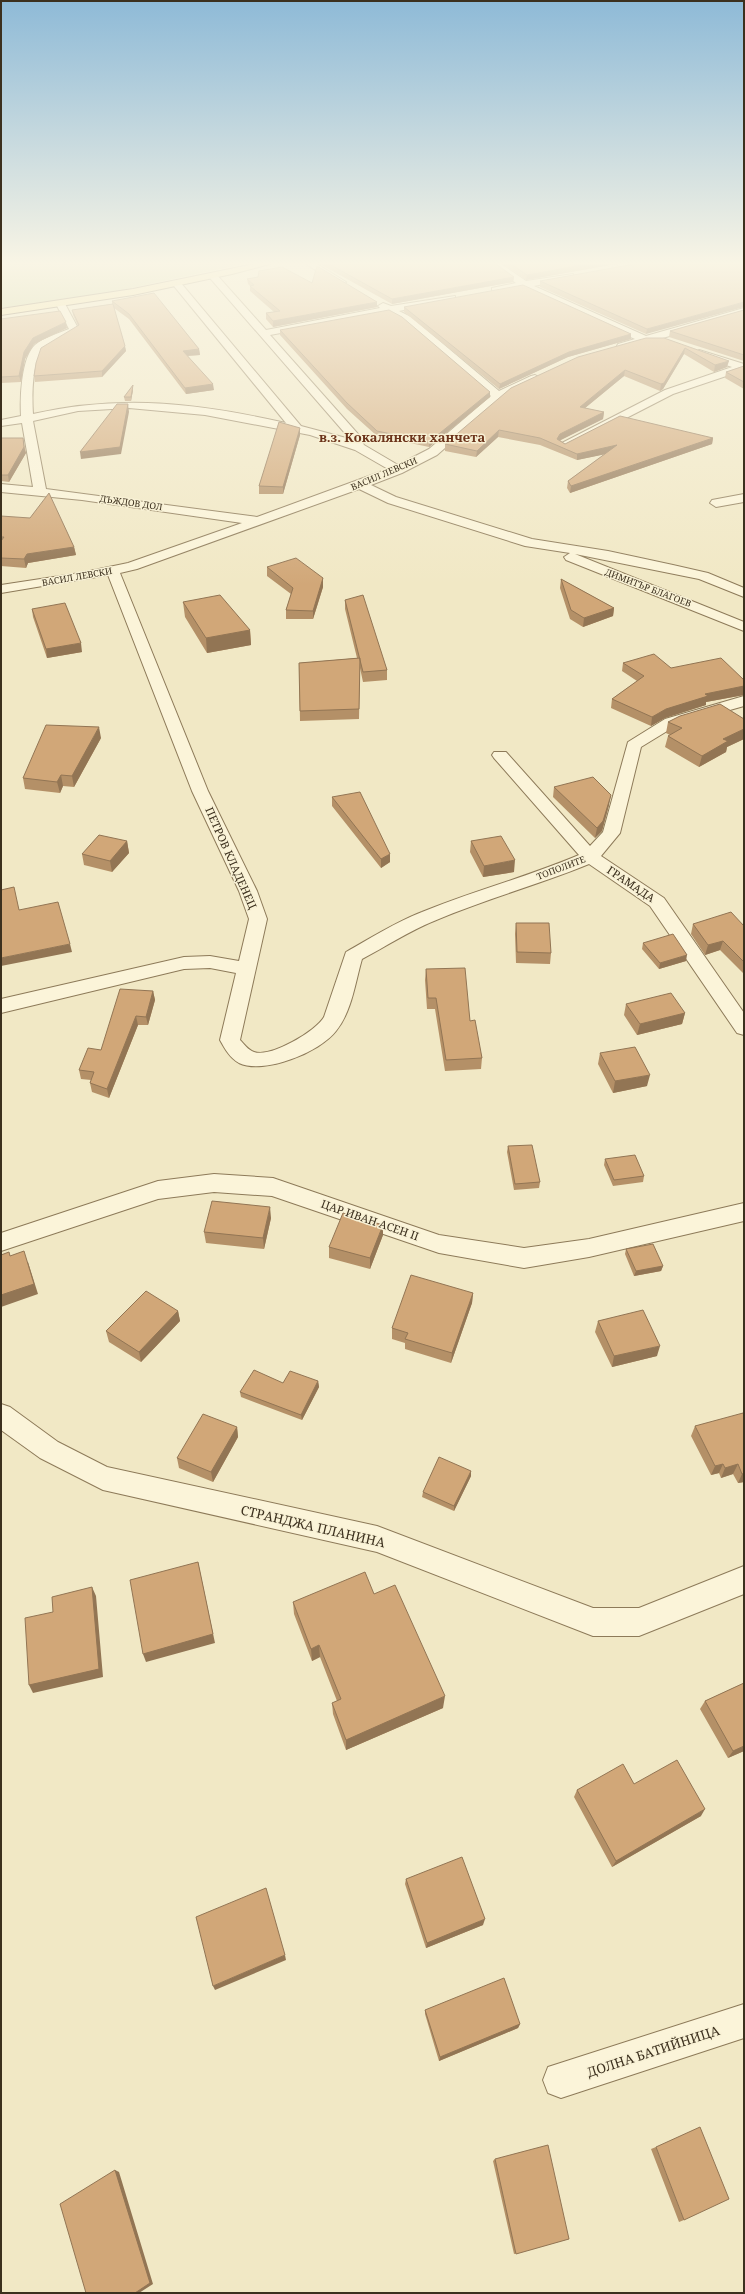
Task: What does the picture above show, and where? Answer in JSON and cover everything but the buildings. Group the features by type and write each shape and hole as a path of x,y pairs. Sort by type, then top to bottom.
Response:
{"street":[{"path":"30,371 26,383 28,418 40,491"},
{"path":"249,371 297,429"},
{"path":"297,371 354,436 359,447"},
{"path":"469,371 498,396"},
{"path":"564,445 668,392 731,371"},
{"name":"ВАСИЛ ЛЕВСКИ","path":"1,589 113,571 260,522 398,470 433,452 498,396 546,373"},
{"path":"1,423 79,408 142,406 227,414 297,429 359,447 398,470"},
{"name":"ДИМИТЪР БЛАГОЕВ","path":"360,485 392,500 530,543 552,548 608,555 703,576 744,593"},
{"name":"ДЪЖДОВ ДОЛ","path":"1,488 40,491 260,522"},
{"path":"716,503 744,498"},
{"name":"ДИМИТЪР БЛАГОЕВ","path":"552,548 583,563 696,606 744,627"},
{"name":"ПЕТРОВ КЛАДЕНЕЦ","path":"113,571 200,791 248,891 258,919 230,1040 235,1050 246,1057 258,1060 275,1056 309,1042 329,1027 341,1002 353,956"},
{"name":"ТОПОЛИТЕ","path":"353,956 426,917 485,894 547,875 590,857 611,833 634,745 671,722 744,701"},
{"name":"ГРАМАДА","path":"500,755 590,857 658,902 744,1028"},
{"path":"1,1006 184,964 210,962 247,969"},
{"name":"ЦАР ИВАН АСЕН II","path":"1,1242 158,1190 214,1183 273,1186 439,1244 524,1258 589,1248 744,1212"},
{"name":"СТРАНДЖА ПЛАНИНА","path":"1,1415 49,1450 103,1478 377,1539 593,1622 639,1622 744,1580"},
{"name":"ДОЛНА БАТИЙНИЦА","path":"561,2080 744,2021"}],"district":[{"name":"в.з. Кокалянски ханчета","path":"402,437"}]}
